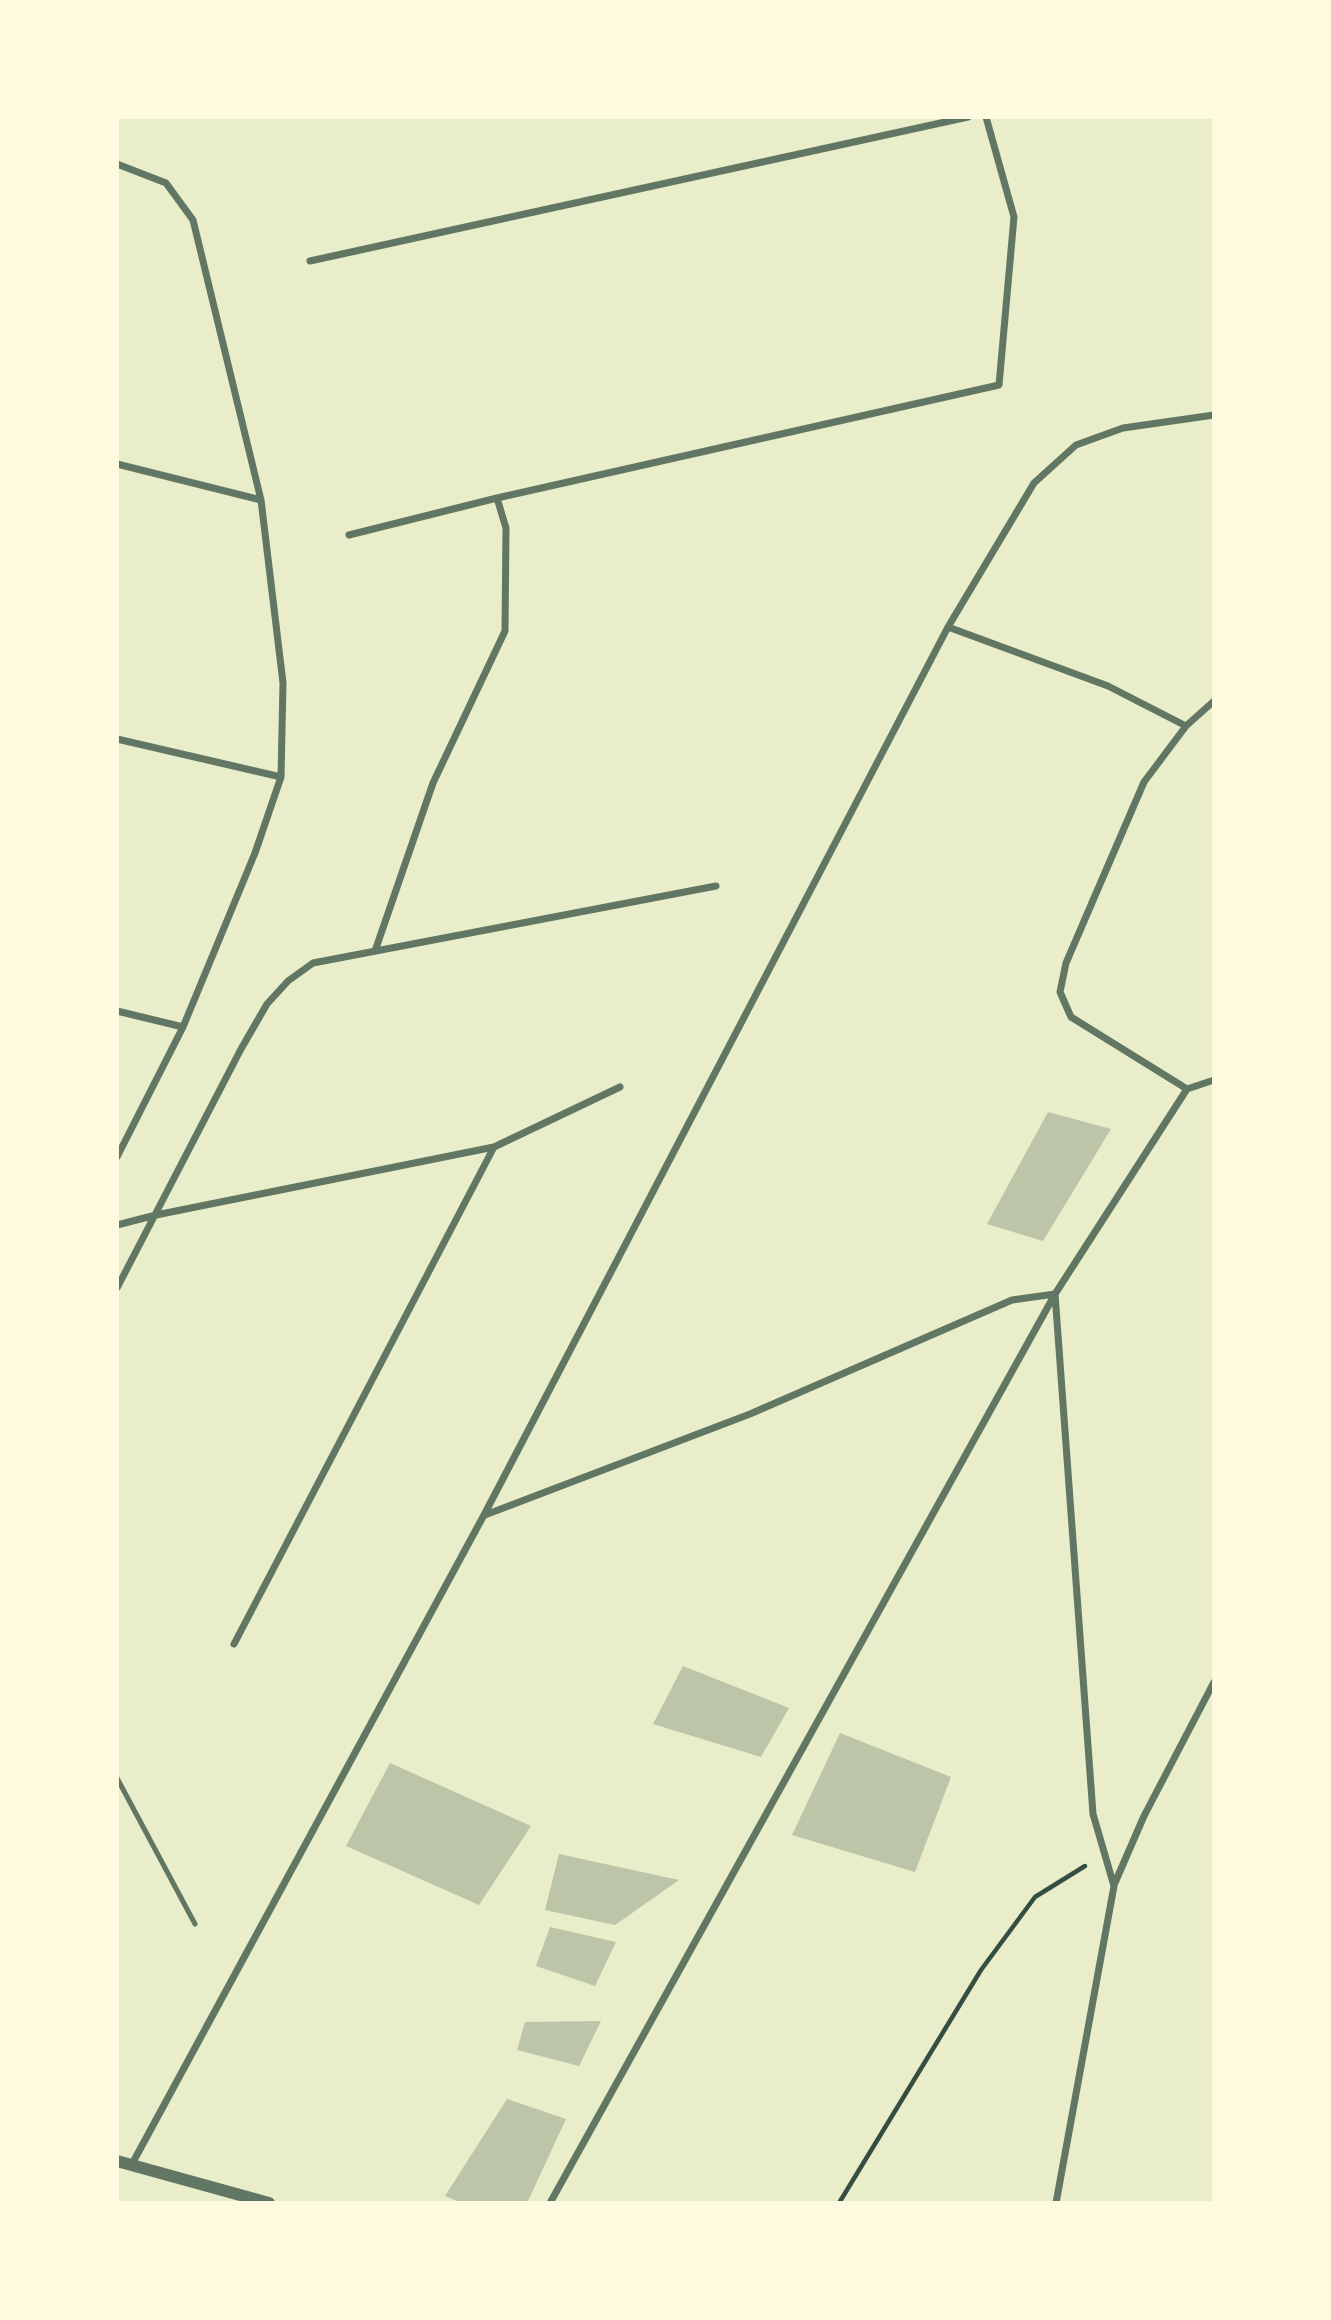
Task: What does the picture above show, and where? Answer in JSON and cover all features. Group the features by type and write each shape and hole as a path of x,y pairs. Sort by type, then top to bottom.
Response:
{"street":[{"path":"310,261 968,117"},
{"path":"349,535 497,498 999,385 1014,217 986,117"},
{"path":"117,164 166,183 193,220 261,500 284,683 281,777 255,853 183,1027 117,1157"},
{"path":"132,2164 484,1515 948,627 1034,483 1076,445 1123,428 1214,415"},
{"path":"117,464 261,500"},
{"path":"375,951 433,783 505,631 506,528 497,498"},
{"path":"948,627 1108,686 1186,726"},
{"path":"1187,1089 1071,1017 1060,992 1066,963 1144,782 1186,726 1214,701"},
{"path":"117,739 281,777"},
{"path":"117,1288 267,1004 288,981 313,963 716,886"},
{"path":"117,1011 183,1027"},
{"path":"550,2203 1055,1294 1187,1089 1214,1080"},
{"path":"117,1225 494,1147 620,1087"},
{"path":"234,1644 494,1147"},
{"path":"484,1515 750,1414 1012,1300 1055,1294"},
{"path":"1055,1294 1093,1814 1114,1886"},
{"path":"1056,2203 1114,1886 1144,1816 1214,1682"},
{"path":"117,2161 269,2203"}],"lane":[{"path":"117,1778 195,1924"}],"path":[{"path":"839,2203 981,1970 1035,1897 1105,1854"}],"building":[{"path":"1048,1112 1111,1129 1043,1241 987,1224"},
{"path":"683,1666 789,1708 761,1757 653,1724"},
{"path":"840,1733 951,1777 915,1872 792,1835"},
{"path":"390,1763 531,1826 479,1905 346,1846"},
{"path":"559,1854 679,1880 615,1925 545,1910"},
{"path":"550,1927 616,1942 595,1986 536,1966"},
{"path":"601,2021 579,2066 517,2050 525,2022"},
{"path":"507,2099 566,2119 527,2203 462,2203 445,2196"}]}
